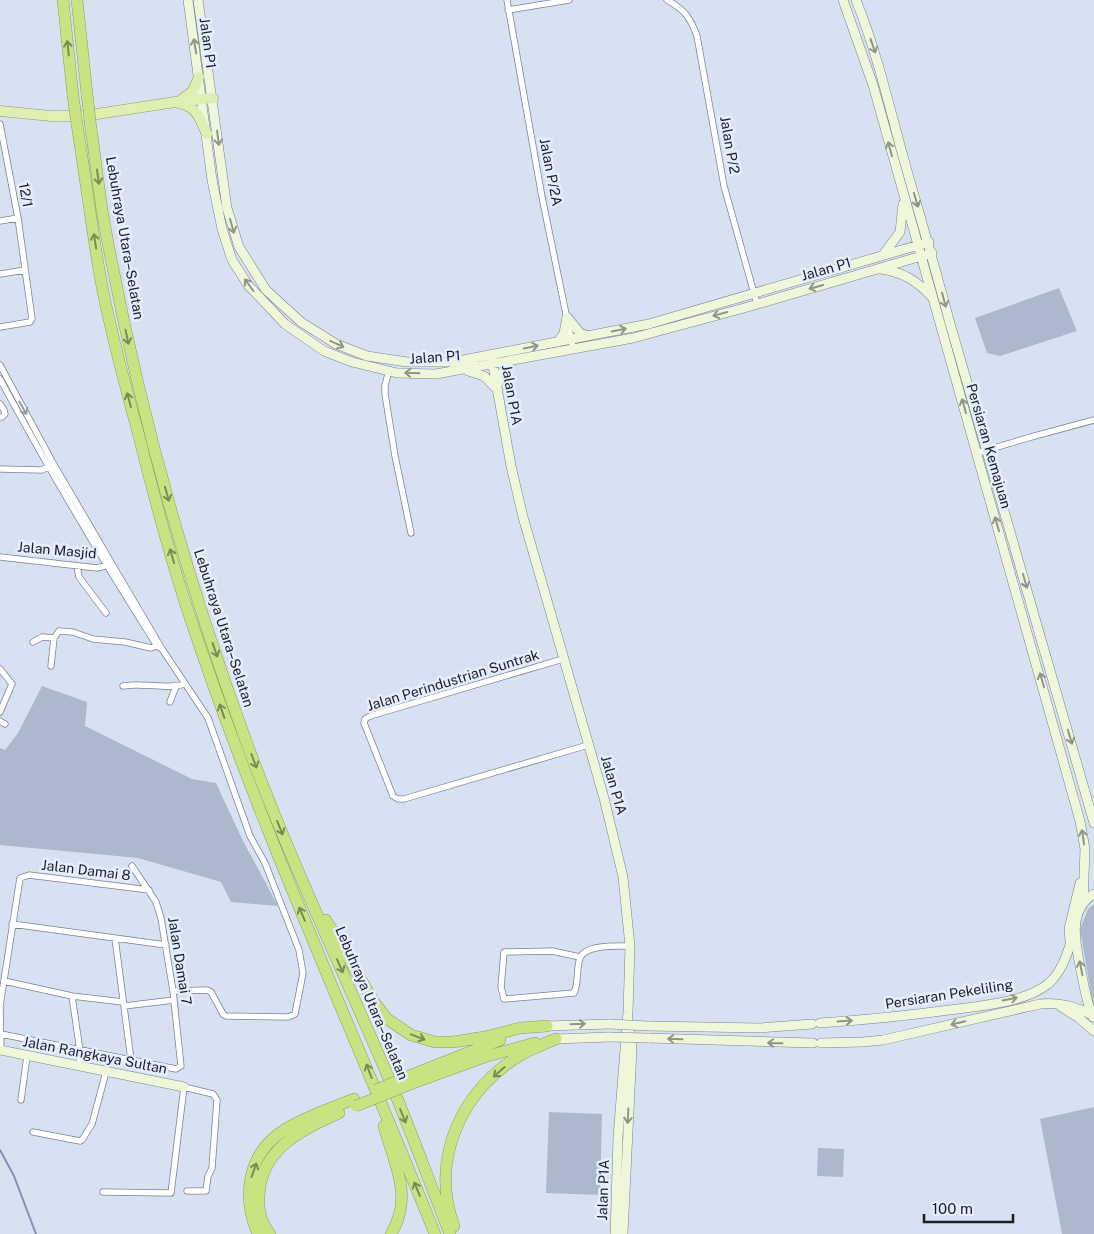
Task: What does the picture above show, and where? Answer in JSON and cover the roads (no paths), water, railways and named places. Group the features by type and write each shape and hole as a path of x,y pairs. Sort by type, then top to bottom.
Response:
{"highway":[{"name":"Lebuhraya Utara–Selatan","path":"63,0 73,96 102,283 121,369 156,505 190,618 242,766 286,877 366,1064 383,1110 435,1234"},
{"name":"Lebuhraya Utara–Selatan","path":"77,0 91,129 105,226 130,348 166,493 202,614 245,738 299,874 382,1063 450,1234"},
{"path":"299,874 374,1002 387,1019 399,1028 422,1039 443,1043 469,1040 520,1028 547,1026"},
{"path":"258,1234 252,1221 249,1184 255,1165 264,1150 274,1138 287,1128 355,1103 479,1047 547,1026"},
{"path":"416,1077 531,1044 556,1039"},
{"path":"457,1234 450,1216 446,1174 450,1148 464,1110 478,1091 511,1062 536,1047 556,1039"},
{"path":"270,1234 262,1219 259,1185 265,1169 273,1156 282,1145 355,1103"},
{"path":"383,1110 383,1122 402,1184 401,1210 397,1225 391,1234"}],"main road":[{"name":"Jalan P1","path":"188,0 199,77 207,99 232,228 239,247 251,269 266,290 283,307 323,337 367,356 408,362 433,363 492,359 513,360 572,344 652,334 932,253"},
{"name":"Jalan P1","path":"198,0 212,180 222,229 232,260 248,285 285,324 313,344 352,362 397,373 436,374 462,370 492,359 558,342 572,344 589,336 649,324 929,242"},
{"name":"Persiaran Kemajuan","path":"843,0 873,85 1080,821 1085,849 1082,903 1076,918 1075,930"},
{"name":"Persiaran Kemajuan","path":"856,0 879,64 904,159 1094,823"},
{"path":"175,102 190,94 195,88 199,77"},
{"path":"0,111 50,116 84,116 207,99"},
{"path":"175,102 190,106 195,110 207,134"},
{"path":"883,256 900,232 903,196"},
{"path":"877,269 898,272 912,279 934,299"},
{"path":"567,317 577,330 589,336"},
{"path":"558,342 564,332 567,317"},
{"name":"Jalan P1A","path":"492,359 511,466 523,517 615,838 623,877 630,946 628,1012 618,1137 615,1234"},
{"path":"498,390 500,373 513,360"},
{"path":"462,370 484,376 498,390"},
{"path":"1070,944 1069,929 1083,871"},
{"path":"1082,903 1094,894"},
{"path":"1075,930 1088,1006 1093,1017"},
{"name":"Persiaran Pekeliling","path":"547,1026 610,1024 760,1028 914,1015 980,1006 1017,998 1039,990 1054,978 1060,972 1075,930"},
{"path":"1053,1003 1079,1018 1094,1031"},
{"name":"Persiaran Pekeliling","path":"556,1039 648,1038 817,1043 863,1042 883,1040 1033,1005 1053,1003 1070,1005 1093,1017"},
{"path":"622,1234 632,1049 628,1012"},
{"name":"Jalan Rangkaya Sultan","path":"1,1050 184,1087"}],"street":[{"name":"Jalan P/2A","path":"507,0 542,198 572,344"},
{"path":"508,10 569,0"},
{"name":"Jalan P/2","path":"667,0 679,7 690,18 698,36 724,186 757,304"},
{"name":"12/1","path":"0,124 18,218 32,321 0,327"},
{"path":"0,169 8,168"},
{"path":"0,221 18,218"},
{"path":"0,274 25,270"},
{"path":"0,365 50,465"},
{"path":"389,371 385,385 385,394 394,456 411,533"},
{"path":"0,379 109,565 160,647 208,718 250,836 265,863 299,950 303,974 295,1014 288,1017 226,1016 223,1014 212,992 207,990 173,991"},
{"path":"0,404 5,414 0,417"},
{"path":"977,453 1094,420"},
{"path":"0,469 42,470 50,465"},
{"name":"Jalan Masjid","path":"0,558 97,568 109,565"},
{"path":"77,566 79,577 106,613"},
{"path":"51,666 54,638 62,630 93,639 125,642 151,648 160,647"},
{"path":"33,642 42,636 54,638"},
{"name":"Jalan Perindustrian Suntrak","path":"563,659 370,716 365,719 364,723 393,796 398,799 404,799 588,745"},
{"path":"0,669 12,684 0,712"},
{"path":"123,686 134,684 176,686 185,684"},
{"path":"170,702 176,686"},
{"name":"Jalan Damai 7","path":"131,1060 176,1069 182,1066 173,991 161,918 156,902 132,866"},
{"name":"Jalan Damai 8","path":"12,924 20,878 29,875 149,890"},
{"path":"1,1050 0,1006 12,924 166,945"},
{"path":"1,1034 131,1060 115,938"},
{"path":"580,957 552,951 504,952 501,980 504,998 574,993 580,957 585,951 630,946"},
{"path":"4,981 72,996 124,1004 174,1000"},
{"path":"72,996 80,1050 79,1066"},
{"path":"21,1100 27,1056"},
{"path":"33,1132 82,1140 92,1124 106,1072"},
{"path":"103,1192 171,1193 184,1087 212,1094 216,1096 217,1100 212,1168 208,1176 207,1190 205,1192 187,1191"}],"waterway":[{"path":"0,1150 14,1176 36,1234"}]}
